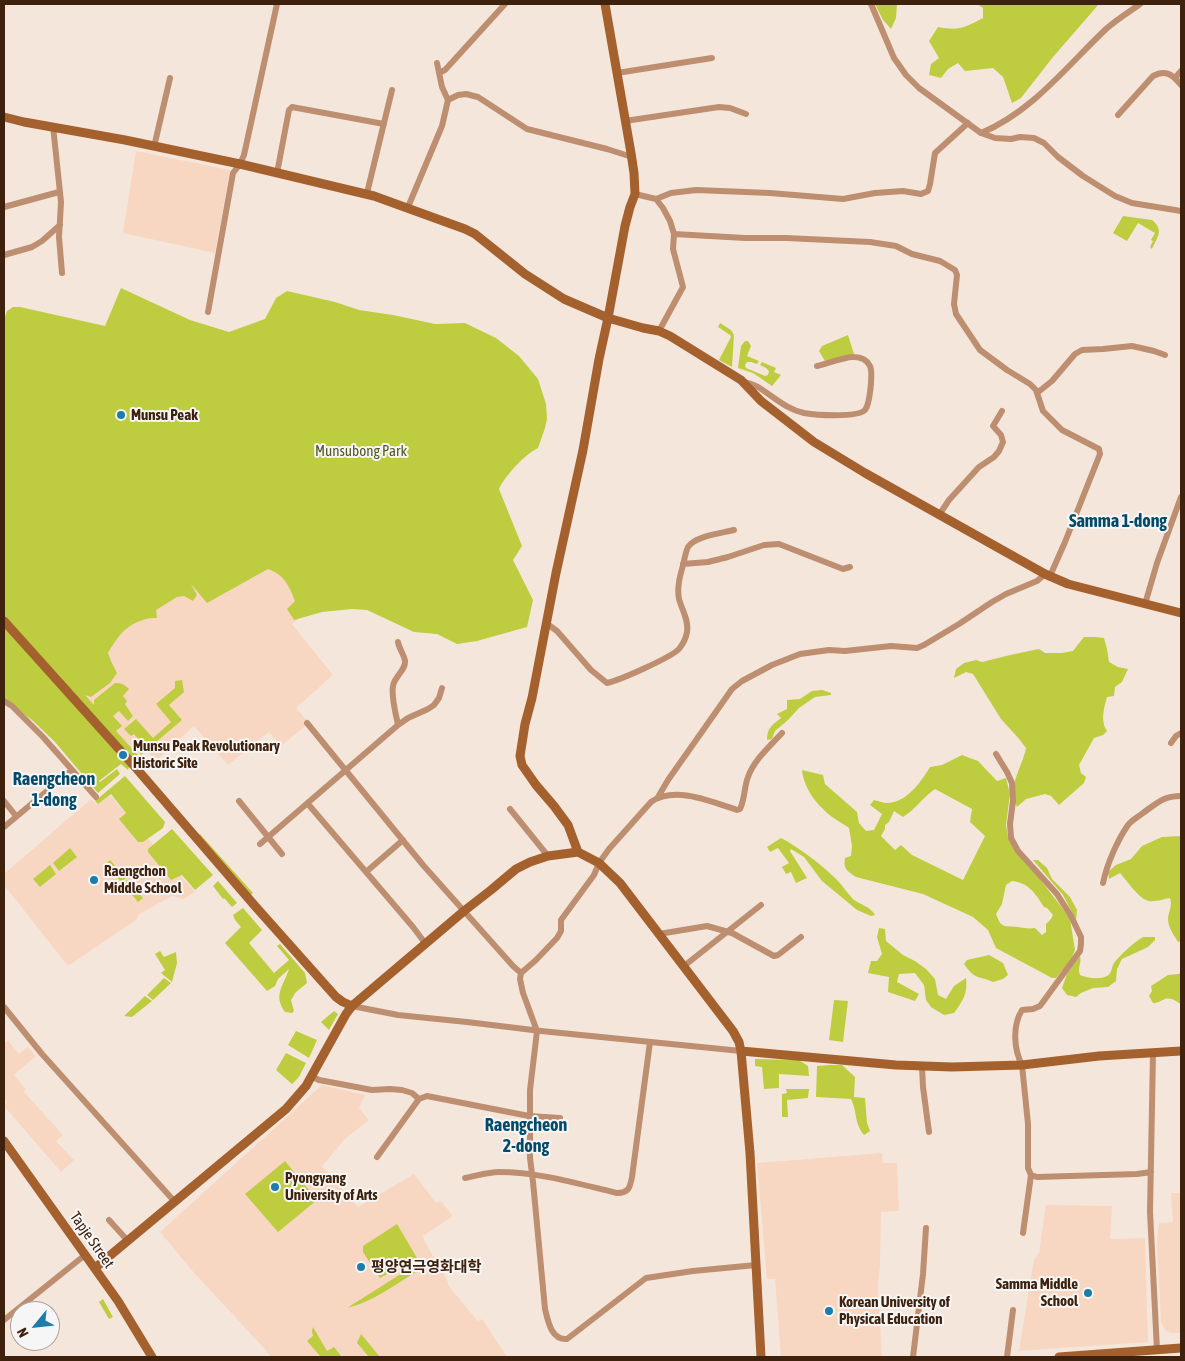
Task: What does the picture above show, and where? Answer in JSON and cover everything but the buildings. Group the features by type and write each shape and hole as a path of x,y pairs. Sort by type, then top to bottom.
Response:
{"street":[{"path":"208,312 233,173 244,155 277,4"},
{"path":"439,74 445,70 505,4"},
{"path":"578,852 568,825 522,765 520,756 525,724 583,450 625,226 635,194 632,157 605,4"},
{"path":"871,4 894,58 906,75 919,88 981,133 995,138 1034,138 1083,176 1114,196 1132,203 1181,211"},
{"path":"981,133 993,128 1025,108 1108,27 1140,4"},
{"path":"617,72 712,58"},
{"path":"408,207 442,126 448,100 442,87 437,63"},
{"path":"1175,78 1181,70"},
{"path":"1118,115 1153,76 1163,72 1175,78 1181,85"},
{"path":"154,147 170,78"},
{"path":"367,194 392,90"},
{"path":"448,100 458,95 466,94 478,98 527,129 608,149 632,157"},
{"path":"277,173 289,110 292,107 384,124"},
{"path":"625,121 719,107 730,108 746,114"},
{"path":"4,117 240,164 367,194 408,207 475,234 517,269 564,299 608,318 659,331 670,336 741,380 757,386 786,407 804,413 829,415 850,415 866,410 871,386 871,368 864,359 853,356 818,366"},
{"path":"635,194 656,199 671,193 696,190 770,193 843,199 875,192 903,191 921,194 928,191 935,153 968,124"},
{"path":"52,126 61,202 59,237 62,273"},
{"path":"4,207 59,192"},
{"path":"656,199 670,221 674,234 673,249 683,287 659,331"},
{"path":"4,255 32,247 60,225"},
{"path":"674,234 870,242 896,246 912,254 940,261 955,270 957,275 954,304 956,314 980,350 1030,384 1036,390 1043,410 1062,430 1094,446 1099,450 1100,454 1065,542 1047,575 1006,594 918,648 891,646 800,654 772,664 732,689 658,797 651,802 615,842 599,863 594,875 562,920 561,931 557,938 521,973 520,979 523,993 536,1031 530,1090 530,1158 545,1309 550,1327 556,1336 561,1339 567,1338 646,1278 756,1265"},
{"path":"1037,393 1057,375 1074,354 1082,350 1132,346 1165,355"},
{"path":"741,380 761,401 814,442 865,473 1047,575 1068,584 1181,614"},
{"path":"939,515 949,500 979,467 999,452 1003,442 1001,434 993,426 1002,411"},
{"path":"1145,604 1157,563 1181,497"},
{"path":"546,623 557,631 591,670 607,683 670,656 686,638 688,623 679,600 678,589 688,547 708,536 734,530"},
{"path":"683,564 708,562 764,545 779,544 843,569 850,567"},
{"path":"4,621 136,768 331,992 343,1002 352,1006 398,1015 536,1031 896,1065 952,1067 1022,1065 1099,1056 1181,1050"},
{"path":"398,642 405,662 393,685 394,710 398,725"},
{"path":"260,844 398,725 434,705 439,698 442,688"},
{"path":"4,701 27,720 96,797"},
{"path":"307,723 423,866 521,973"},
{"path":"658,797 700,797 737,810 740,809 744,799 747,779 752,768 782,733"},
{"path":"1171,743 1181,733"},
{"path":"996,754 1008,772 1012,783 1013,801 1010,824 1012,838 1018,851 1057,894 1071,916 1081,937 1080,951 1044,1001 1036,1008 1025,1009 1020,1012 1016,1026 1017,1056 1022,1065 1028,1124 1028,1168 1031,1176 1023,1232"},
{"path":"4,827 72,770"},
{"path":"1103,883 1114,852 1128,825 1161,799 1181,796"},
{"path":"4,801 16,816"},
{"path":"239,801 282,854"},
{"path":"308,804 425,943"},
{"path":"510,809 548,856"},
{"path":"366,872 403,840"},
{"path":"95,1268 286,1109 306,1086 352,1006 425,943 516,869 548,856 578,852 599,863 620,883 733,1030 740,1042 750,1153 761,1357"},
{"path":"684,966 761,905"},
{"path":"659,934 707,926 732,933 774,956 801,937"},
{"path":"4,1007 42,1054 175,1202"},
{"path":"465,1178 498,1172 559,1179 617,1194 627,1191 630,1188 632,1177 650,1042"},
{"path":"1153,1052 1150,1212 1157,1350"},
{"path":"922,1066 929,1132"},
{"path":"311,1076 319,1080 372,1090 402,1090 412,1093 419,1099"},
{"path":"377,1157 419,1099 427,1096 529,1116 560,1118"},
{"name":"Tapje Street","path":"4,1141 118,1301 152,1357"},
{"path":"1031,1176 1137,1174 1151,1172"},
{"path":"109,1220 128,1241"},
{"path":"913,1357 924,1274 926,1228"},
{"path":"4,1320 85,1255"},
{"path":"1007,1357 1013,1310"},
{"path":"1058,1357 1181,1348"}],"shaded area":[{"path":"136,151 230,170 215,253 123,233"},
{"path":"279,563 313,608 292,624 333,675 296,708 309,723 281,746 269,732 228,765 194,726 156,761 144,747 136,753 67,676 145,592"},
{"name":"Raengchon Middle School","path":"110,795 195,892 183,899 172,896 139,914 136,920 68,966 4,885 4,874 91,799 97,805"},
{"path":"8,1040 19,1054 28,1047 36,1056 14,1075 26,1089 24,1092 63,1135 56,1141 74,1160 61,1172 4,1106 7,1102 4,1097 4,1044"},
{"path":"322,1085 365,1095 359,1108 369,1120 346,1138 322,1166 358,1207 414,1174 436,1203 441,1201 453,1216 423,1236 425,1242 448,1285 478,1321 482,1319 507,1357 271,1357 195,1274 160,1232"},
{"path":"882,1153 883,1163 897,1163 899,1211 881,1212 878,1286 882,1357 781,1357 775,1279 767,1279 757,1163"},
{"path":"1171,1193 1181,1193 1181,1333 1170,1333 1165,1330 1161,1322 1157,1240 1159,1223 1173,1222"},
{"name":"Samma Middle School","path":"1046,1205 1112,1206 1110,1239 1145,1238 1148,1342 1019,1351 1034,1259 1039,1253"}],"green space":[{"path":"875,4 897,4 896,18 891,29 883,20"},
{"path":"977,4 1099,4 1053,57 1021,98 1012,103 1003,77 993,68 965,71 958,63 948,69 941,78 929,75 931,64 939,58 929,41 938,27 961,28 983,18 983,8"},
{"path":"1123,216 1152,220 1156,224 1159,233 1152,249 1150,247 1153,241 1151,240 1155,233 1138,223 1127,241 1113,233"},
{"name":"Munsubong Park","path":"121,288 190,320 229,332 265,319 276,298 287,291 335,302 359,310 435,324 465,323 496,338 519,356 538,379 546,404 547,419 538,448 516,466 499,489 522,546 513,560 533,600 527,627 477,641 457,644 437,634 414,632 367,610 352,609 322,612 294,620 287,609 295,601 290,590 278,574 268,569 207,603 191,584 197,595 193,601 184,596 177,597 156,610 157,618 139,621 123,632 108,653 117,673 110,683 91,697 85,695 94,705 94,700 115,683 122,684 129,689 123,696 127,701 125,704 133,716 128,721 119,711 113,716 122,726 116,731 138,755 132,760 128,770 121,764 99,781 117,769 120,774 98,793 55,742 32,720 4,699 4,320 7,311 13,307 20,307 105,326"},
{"path":"720,323 731,330 734,335 732,367 719,360 731,337 718,327"},
{"path":"848,335 854,354 825,361 819,351 822,346"},
{"path":"745,341 748,341 751,346 747,356 759,361 757,364 747,362 746,368 765,376 768,375 769,371 760,365 762,362 776,368 774,372 781,375 772,386 753,373 738,368 741,346"},
{"path":"1084,637 1104,638 1109,662 1118,667 1128,669 1122,682 1115,687 1114,696 1107,697 1103,719 1107,731 1103,735 1094,738 1079,765 1081,773 1086,777 1084,783 1059,805 1051,796 1045,794 1026,799 1017,807 1014,799 1014,784 1026,748 1001,719 973,674 966,672 954,678 956,669 964,663 976,660 982,662 1039,649 1045,653 1073,651"},
{"path":"182,680 184,692 169,705 182,720 141,755 133,747 139,740 134,734 131,736 124,729 136,719 153,738 171,722 156,704 175,688 175,681"},
{"path":"822,690 831,693 831,695 815,697 799,708 775,731 772,739 767,740 771,727 781,718 777,714 787,709 787,700 800,699 812,691"},
{"path":"962,755 978,761 997,781 1006,778 1010,794 1006,825 1008,838 1070,919 1075,950 1071,960 1056,978 1052,978 996,948 988,930 973,917 923,894 856,877 850,873 845,865 845,858 851,856 852,846 849,828 819,805 806,786 802,770 823,775 825,784 857,812 859,823 866,831 874,830 882,814 870,805 874,800 885,803 900,800 912,791 930,767 942,765","holes":["935,789 972,809 970,822 985,836 963,880 912,855 901,845 895,850 881,836 885,825 889,822 894,811 903,817","1012,881 1027,886 1053,915 1046,924 1046,932 1042,935 1035,928 1004,926 998,919 996,914 1002,904 1006,885"]},
{"path":"125,776 165,822 163,828 143,842 138,842 119,819 126,813 111,794 98,804 95,801"},
{"path":"172,829 213,875 195,890 182,875 171,880 148,852 148,849"},
{"path":"200,834 253,893 251,895 198,835"},
{"path":"1181,836 1181,941 1178,942 1168,922 1170,898 1154,901 1145,900 1120,873 1109,879 1108,872 1116,865 1131,859 1142,846 1162,837"},
{"path":"781,838 818,863 838,881 853,899 875,915 871,916 857,910 822,881 804,857 791,849 790,851 807,878 796,883 791,872 786,874 782,867 789,863 778,848 770,852 767,847"},
{"path":"70,848 77,857 59,871 53,863"},
{"path":"110,860 126,878 121,882 106,864"},
{"path":"1033,860 1038,860 1047,868 1052,879 1070,897 1077,910 1076,920 1063,895"},
{"path":"50,865 56,874 40,887 33,879"},
{"path":"127,880 143,898 138,902 123,884"},
{"path":"218,881 237,903 232,907 213,886"},
{"path":"243,908 262,930 249,943 274,973 289,960 277,946 280,944 305,973 307,983 295,993 291,1000 294,1011 292,1013 285,1012 281,1006 279,996 289,969 278,979 275,986 267,991 225,943 241,927 233,915"},
{"path":"879,928 885,929 886,941 903,955 926,969 935,979 938,995 946,999 954,986 966,978 964,997 954,1013 944,1015 931,1007 926,1000 924,985 915,973 899,974 897,982 919,994 915,1001 888,992 889,977 868,973 871,961 877,961 882,954 877,937"},
{"path":"1143,937 1155,937 1155,940 1148,947 1122,959 1117,969 1116,981 1108,987 1093,988 1076,997 1067,995 1062,988 1067,974 1080,956 1080,975 1093,978 1104,977 1110,974 1114,963 1120,956"},
{"path":"160,951 164,957 176,952 177,963 172,982 161,973 165,970 155,954"},
{"path":"989,955 1003,963 1008,975 1003,979 993,982 977,976 971,973 964,964 967,960"},
{"path":"1181,972 1181,1004 1169,999 1153,1003 1149,996 1152,991 1151,986 1168,975"},
{"path":"164,978 171,983 153,1000 147,995"},
{"path":"145,996 152,1001 132,1017 124,1016"},
{"path":"834,1000 848,1001 843,1042 829,1040"},
{"path":"334,1011 338,1014 329,1030 321,1022"},
{"path":"296,1031 317,1040 309,1058 288,1045"},
{"path":"286,1053 306,1063 299,1077 292,1084 276,1070"},
{"path":"755,1059 799,1060 808,1066 809,1076 779,1074 779,1088 764,1089 762,1067 755,1066"},
{"path":"842,1065 855,1077 854,1097 865,1098 867,1123 870,1131 864,1135 857,1122 851,1099 816,1097 817,1066"},
{"path":"786,1089 809,1089 808,1098 787,1100 788,1117 782,1117 782,1094 787,1093"},
{"path":"285,1161 317,1200 278,1232 245,1194"},
{"path":"397,1224 417,1258 380,1278 363,1252 363,1246"},
{"path":"415,1265 419,1270 393,1287 366,1302 347,1308"},
{"path":"103,1299 113,1317 109,1319 99,1302"},
{"path":"313,1327 327,1351 334,1347 342,1357 321,1357 307,1341 313,1336"},
{"path":"361,1334 380,1357 369,1357 357,1343"}],"place":[{"name":"Munsu Peak","path":"121,415"},
{"name":"Munsu Peak Revolutionary Historic Site","path":"123,755"},
{"name":"Raengchon Middle School","path":"94,880"},
{"name":"Pyongyang University of Arts","path":"275,1187"},
{"name":"평양연극영화대학","path":"361,1267"},
{"name":"Samma Middle School","path":"1088,1293"},
{"name":"Korean University of Physical Education","path":"829,1311"}],"district":[{"name":"Samma 1-dong","path":"1118,521"},
{"name":"Raengcheon 1-dong","path":"54,790"},
{"name":"Raengcheon 2-dong","path":"526,1135"}]}
